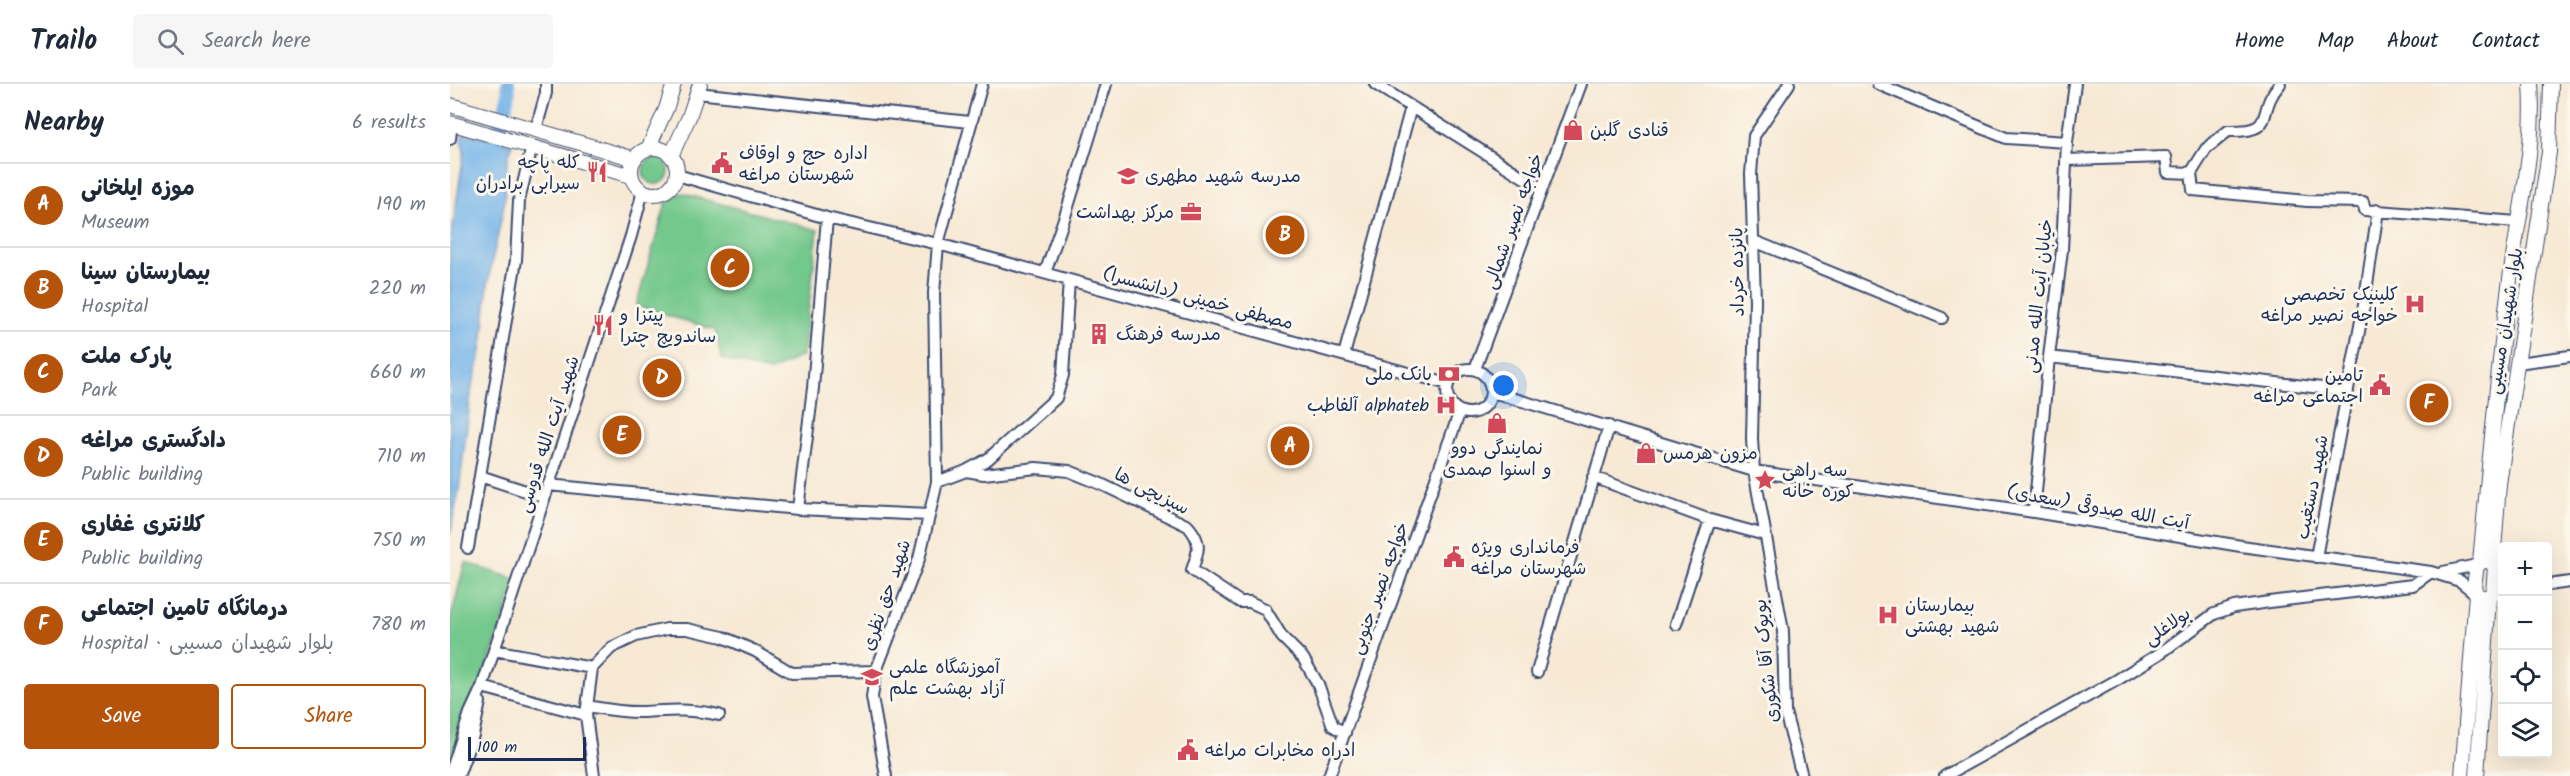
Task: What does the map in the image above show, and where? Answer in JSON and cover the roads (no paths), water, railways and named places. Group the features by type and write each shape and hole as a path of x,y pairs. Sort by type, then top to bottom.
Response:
{"main road":[{"path":"648,149 660,149 671,156 675,162 677,175 675,182 664,192 657,194 643,191 633,182 631,176 635,159 648,149 666,109 674,84"},
{"path":"2532,88 2551,87"},
{"name":"بلوار شهیدان مسیبی","path":"2490,566 2499,484 2549,152 2551,87"},
{"name":"بلوار شهیدان مسیبی","path":"2490,566 2502,339 2517,222 2529,166 2532,88"},
{"path":"671,156 689,117 698,89"},
{"path":"450,105 635,159"},
{"path":"666,109 680,118 689,117"},
{"path":"455,124 631,176"},
{"path":"2477,776 2490,566"},
{"path":"2462,776 2471,664 2487,594 2490,566"},
{"path":"2471,664 2475,660 2481,660 2485,665"}],"street":[{"path":"529,127 546,93 546,84"},
{"name":"شهید حق نظری","path":"886,776 872,698 876,671 919,560 937,482 934,293 938,244 982,84"},
{"path":"1045,273 1106,84"},
{"path":"1375,84 1542,189"},
{"name":"خواجه نصیر شمالی","path":"1475,369 1581,84"},
{"name":"پانزده خرداد","path":"1754,471 1752,439 1755,301 1751,174 1754,136 1789,84"},
{"path":"1878,84 2006,138 2067,142"},
{"name":"خیابان آیت الله مدنی","path":"2034,512 2062,250 2067,142 2075,84"},
{"path":"2280,84 2271,95 2263,123 2259,128 2250,131 2228,131 2206,149 2190,173 2193,190 2307,201 2363,202 2364,210 2517,222"},
{"path":"698,89 970,122"},
{"path":"1344,355 1411,107"},
{"path":"450,139 455,124"},
{"path":"468,548 516,260 525,144"},
{"path":"2066,160 2166,157 2168,172 2190,173"},
{"name":"مصطفی خمینی (دانشسرا)","path":"677,175 827,218 938,244 1448,384"},
{"name":"شهید آیت الله قدوسی","path":"450,775 470,713 482,687 631,236 643,191"},
{"name":"شهید دستغیب","path":"2316,557 2348,391 2378,210"},
{"path":"798,509 813,388 827,218"},
{"path":"1754,241 1942,318"},
{"path":"937,482 966,471 988,459 1056,398 1063,375 1069,280"},
{"path":"2517,363 2570,356"},
{"path":"2049,357 2348,391"},
{"path":"1475,369 1486,376 1492,392 1490,400 1479,411 1466,413 1450,403 1448,384 1456,373 1475,369"},
{"name":"آیت الله صدوقی (سعدی)","path":"1492,392 1754,471 2034,512 2163,535 2434,572"},
{"name":"خواجه نصیر جنوبی","path":"1329,776 1460,411"},
{"path":"1537,672 1609,426"},
{"name":"سبزیچی ها","path":"966,471 984,474 1035,468 1069,471 1188,526 1197,536 1199,546 1192,570 1240,602 1250,602 1265,609 1282,637 1304,658 1318,684 1333,726 1345,733"},
{"name":"بویوک آقا شکوری","path":"1754,471 1782,631 1785,712 1802,776"},
{"path":"480,476 544,497"},
{"path":"1593,477 1710,520 1765,535"},
{"path":"548,485 798,509 929,515"},
{"path":"1676,624 1710,520"},
{"path":"2434,572 2490,566"},
{"path":"2434,572 2487,594"},
{"name":"بولاغلی","path":"1945,776 2117,680 2159,654 2214,614 2245,606 2413,585 2434,572"},
{"path":"2552,584 2570,582"},
{"path":"594,776 586,710 592,668 611,648 636,636 667,628 687,629 723,637 755,651 792,673 876,671"},
{"path":"494,650 592,668"},
{"path":"482,687 586,710 701,711 719,715"},
{"name":"شهید آیت الله قدوسی","path":"458,776 473,735 482,687"}],"water":[{"path":"465,133 513,145 507,166 504,203 488,283 481,352 472,386 459,490 450,535 450,245 464,152 461,138"}],"waterway":[{"path":"495,146 509,94 508,84"}],"place":[{"name":"قنادی گلبن","path":"1573,130"},
{"name":"اداره حج و اوقاف شهرستان مراغه","path":"722,163"},
{"name":"کله پاچه سیرابی برادران","path":"597,172"},
{"name":"مدرسه شهید مطهری","path":"1128,176"},
{"name":"مرکز بهداشت","path":"1191,212"},
{"name":"بیمارستان سینا","path":"1285,235"},
{"name":"پارک ملت","path":"730,268"},
{"name":"کلینیک تخصصی خواجه نصیر مراغه","path":"2415,304"},
{"name":"پیتزا و ساندویچ چترا","path":"603,325"},
{"name":"مدرسه فرهنگ","path":"1099,334"},
{"name":"بانک ملی","path":"1449,374"},
{"name":"دادگستری مراغه","path":"662,378"},
{"name":"تامین اجتماعی مراغه","path":"2380,385"},
{"name":"درمانگاه تامین اجتماعی","path":"2429,403"},
{"name":"آلفاطب alphateb","path":"1446,405"},
{"name":"نمایندگی دوو و اسنوا صمدی","path":"1497,423"},
{"name":"کلانتری غفاری","path":"622,435"},
{"name":"موزه ایلخانی","path":"1290,446"},
{"name":"مزون هرمس","path":"1646,453"},
{"name":"سه راهی کوره خانه","path":"1765,480"},
{"name":"فرمانداری ویژه شهرستان مراغه","path":"1454,557"},
{"name":"بیمارستان شهید بهشتی","path":"1888,615"},
{"name":"آموزشگاه علمی آزاد بهشت علم","path":"872,677"},
{"name":"ادراه مخابرات مراغه","path":"1188,750"}]}
